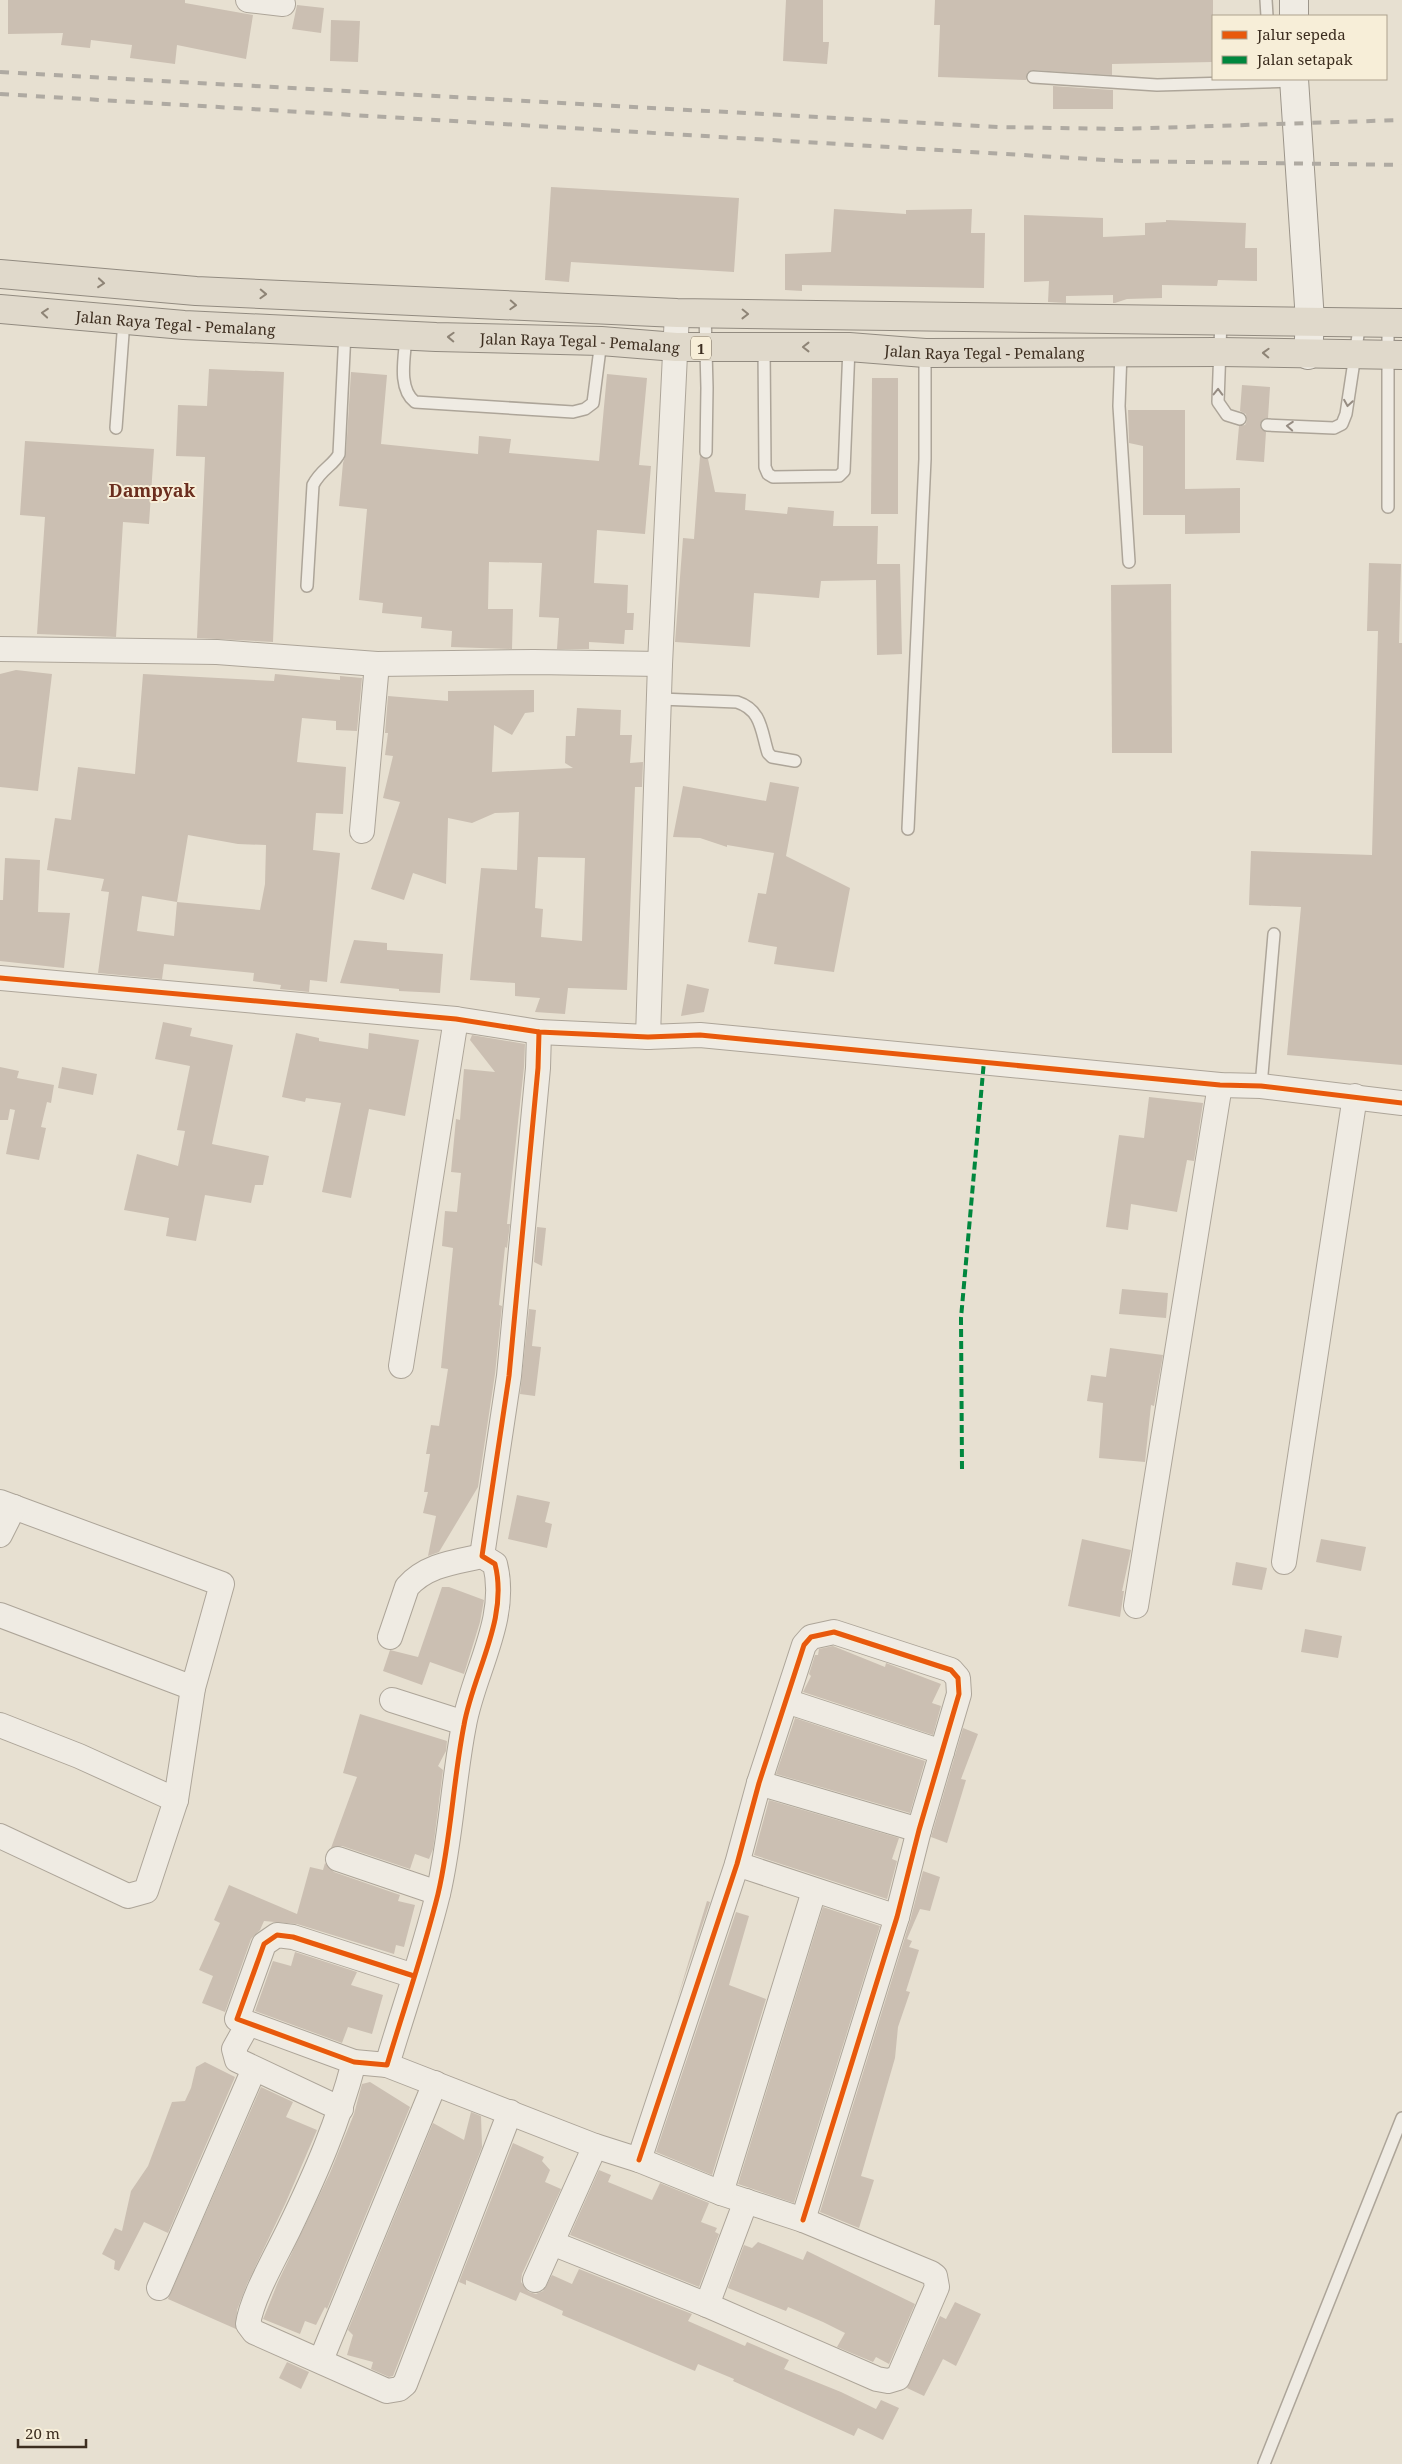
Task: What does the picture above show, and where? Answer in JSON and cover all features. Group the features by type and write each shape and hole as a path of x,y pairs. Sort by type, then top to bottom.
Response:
{"highway":[{"path":"0,274 196,291 677,313 1221,319 1395,323"},
{"name":"Jalan Raya Tegal - Pemalang","path":"0,310 124,320 406,336 601,341 706,348 849,347 925,353 1218,352 1395,355"}],"main road":[{"path":"1294,0 1294,15"},
{"path":"1285,80 1310,321 1308,354"}],"street":[{"path":"248,0 284,4"},
{"path":"648,1037 660,664 677,313"},
{"path":"0,649 217,652 377,664 534,662 660,664"},
{"path":"362,830 377,664"},
{"path":"0,978 456,1019 539,1032 648,1037 700,1036 1220,1085 1261,1086 1402,1103"},
{"path":"401,1366 456,1019"},
{"path":"482,1556 509,1376 539,1032"},
{"path":"1136,1606 1220,1085"},
{"path":"1284,1562 1355,1096"},
{"path":"0,1535 7,1505 222,1584 193,1688 176,1800 146,1891 138,1895 128,1896 0,1836"},
{"path":"387,2065 438,1893 464,1724 489,1641 498,1593 498,1576 495,1564 482,1556 432,1569 412,1580 407,1587 390,1637"},
{"path":"0,1614 193,1688"},
{"path":"639,2160 738,1864 759,1783 804,1645 811,1637 834,1632 952,1670 958,1678 959,1694 919,1830 897,1917 803,2220"},
{"path":"392,1700 464,1724"},
{"path":"786,1702 942,1752"},
{"path":"0,1725 79,1756 176,1800"},
{"path":"759,1783 919,1830"},
{"path":"338,1859 438,1893"},
{"path":"738,1864 814,1891 897,1917"},
{"path":"721,2193 814,1891"},
{"path":"414,1976 293,1937 277,1935 264,1944 237,2016 238,2021 354,2062 387,2065 594,2146 639,2160 721,2193 803,2220 935,2276 937,2287 898,2378 888,2381 877,2379 707,2305 552,2243"},
{"path":"248,2024 234,2049 237,2060 342,2109"},
{"path":"354,2062 342,2109 320,2163 265,2280 248,2324 254,2332 321,2360 387,2391 403,2387 510,2112"},
{"path":"159,2288 254,2069"},
{"path":"321,2360 436,2083"},
{"path":"535,2280 594,2146"},
{"path":"707,2305 746,2201"}],"lane":[{"path":"1266,0 1267,15"},
{"path":"1033,77 1157,84 1285,80"},
{"path":"705,313 706,452"},
{"path":"1221,319 1218,352 1218,402 1227,416 1240,419"},
{"path":"116,428 124,320"},
{"path":"1267,424 1334,428 1342,424 1346,414 1360,322"},
{"path":"1388,507 1395,323"},
{"path":"307,586 313,485 319,474 337,460 339,454 344,332"},
{"path":"406,336 404,386 408,397 415,402 573,412 585,409 593,402 601,341"},
{"path":"764,348 765,467 768,474 773,476 839,476 844,471 849,347"},
{"path":"1121,352 1119,406 1129,562"},
{"path":"908,829 925,458 925,353"},
{"path":"660,699 737,702 748,706 755,713 768,753 772,757 795,761"},
{"path":"1261,1086 1274,934"},
{"path":"1267,2463 1402,2118"}],"building":[{"path":"8,0 185,0 185,3 253,15 246,59 177,45 175,64 130,58 132,45 91,40 90,48 61,45 63,33 8,34"},
{"path":"786,0 823,0 823,42 829,42 827,64 783,61"},
{"path":"935,0 1213,0 1212,62 1112,64 1112,75 1033,70 1027,73 1026,80 938,77 940,25 934,25"},
{"path":"297,5 324,8 321,33 292,29"},
{"path":"331,20 360,21 358,62 330,61"},
{"path":"1053,86 1113,90 1113,109 1053,109"},
{"path":"551,187 739,198 734,272 571,262 569,282 545,280"},
{"path":"834,209 906,214 906,210 972,209 971,233 985,233 984,288 802,285 802,291 785,290 785,254 831,252"},
{"path":"1024,215 1103,218 1103,237 1145,235 1145,223 1166,222 1166,220 1246,223 1245,248 1257,248 1257,281 1218,280 1217,286 1162,285 1162,298 1127,299 1115,303 1113,303 1113,295 1066,296 1066,303 1048,302 1049,281 1024,282"},
{"path":"209,369 284,372 273,642 197,638 205,457 176,456 178,405 207,406"},
{"path":"351,372 387,375 381,444 478,454 479,436 511,439 509,453 599,461 607,374 647,378 639,465 651,466 645,534 597,530 594,583 628,585 627,613 634,613 633,630 625,630 624,644 589,642 589,649 557,649 559,618 539,617 542,563 489,562 488,609 513,609 512,649 451,647 452,631 421,628 422,617 382,613 383,603 359,600 367,509 339,506 343,463 346,454"},
{"path":"872,378 898,378 898,514 871,514"},
{"path":"1242,385 1270,387 1268,418 1263,419 1260,424 1261,429 1266,432 1264,462 1236,460 1239,426 1245,425 1247,421 1246,414 1240,411"},
{"path":"1128,410 1185,410 1185,489 1240,488 1240,533 1185,534 1185,515 1143,515 1143,446 1129,443"},
{"path":"25,441 154,449 149,524 123,522 116,637 37,634 45,517 20,515"},
{"path":"700,456 708,459 715,492 746,494 745,510 787,514 788,507 834,511 833,526 878,526 877,564 900,564 902,654 877,655 876,580 821,581 819,598 754,593 750,647 675,642 683,538 694,539"},
{"path":"1369,563 1401,564 1399,643 1402,643 1402,1065 1287,1055 1301,907 1249,905 1251,851 1372,855 1378,631 1367,631"},
{"path":"1171,584 1172,753 1112,753 1111,585"},
{"path":"16,670 52,674 38,791 0,787 0,674"},
{"path":"143,674 274,681 275,674 340,680 340,676 362,678 357,731 336,730 336,721 302,718 297,762 346,767 343,814 316,813 313,850 340,853 327,982 310,980 309,992 280,989 281,985 253,981 254,973 164,964 162,979 98,973 109,892 101,891 104,879 47,870 55,818 71,820 78,767 135,774","holes":["188,835 238,844 266,845 265,884 260,910 177,902","142,896 177,902 174,936 137,931"]},
{"path":"534,690 534,712 525,713 512,735 494,725 492,772 573,768 565,763 566,736 575,736 577,708 621,710 620,735 632,735 630,763 643,762 642,787 635,787 627,990 568,988 565,1014 535,1012 540,998 515,996 515,983 470,980 481,868 517,870 519,812 495,813 472,823 448,818 446,884 413,873 404,900 371,889 400,802 383,798 393,756 385,755 388,733 385,733 388,696 448,701 448,691","holes":["538,857 585,858 582,941 541,937 543,909 535,908"]},
{"path":"770,782 799,787 786,856 850,888 834,972 774,964 777,947 748,942 758,893 766,894 774,853 727,845 727,847 700,838 673,837 683,786 766,801"},
{"path":"5,858 40,860 38,912 70,913 64,968 0,961 0,900 3,900"},
{"path":"354,940 387,943 387,950 443,954 440,993 399,991 399,989 340,983"},
{"path":"687,984 709,989 704,1012 681,1016"},
{"path":"163,1022 192,1028 190,1036 233,1045 212,1144 269,1156 263,1185 255,1185 251,1203 205,1195 196,1241 166,1236 169,1218 124,1210 137,1154 178,1166 185,1131 177,1130 190,1066 155,1059"},
{"path":"296,1033 319,1038 319,1041 368,1049 369,1033 419,1040 405,1116 369,1109 351,1198 322,1192 341,1103 306,1098 305,1102 282,1097"},
{"path":"472,1035 525,1044 524,1067 507,1224 510,1224 507,1248 505,1247 499,1305 502,1306 495,1374 478,1487 439,1552 428,1556 436,1516 423,1513 428,1492 424,1492 430,1454 426,1454 431,1425 439,1426 448,1369 441,1368 453,1248 442,1246 445,1211 457,1212 461,1173 451,1172 456,1119 460,1120 464,1069 495,1072 470,1040"},
{"path":"0,1067 19,1071 17,1078 54,1085 51,1103 47,1102 41,1127 46,1128 39,1160 6,1154 15,1110 10,1109 8,1120 0,1120"},
{"path":"62,1067 97,1074 93,1095 58,1088"},
{"path":"1149,1097 1203,1103 1194,1161 1187,1160 1177,1212 1131,1204 1128,1230 1106,1227 1119,1135 1144,1138"},
{"path":"537,1227 546,1228 542,1266 534,1262"},
{"path":"1122,1289 1168,1293 1166,1318 1119,1314"},
{"path":"529,1309 536,1310 532,1346 541,1347 535,1396 520,1394"},
{"path":"1110,1348 1163,1355 1154,1406 1151,1405 1145,1462 1099,1458 1103,1403 1087,1401 1091,1375 1106,1377"},
{"path":"517,1495 550,1502 545,1522 552,1524 547,1548 508,1539"},
{"path":"1082,1539 1131,1550 1122,1591 1124,1591 1120,1617 1068,1606"},
{"path":"1321,1539 1366,1547 1361,1571 1316,1562"},
{"path":"1236,1562 1267,1568 1262,1590 1232,1585"},
{"path":"442,1587 449,1587 484,1600 480,1622 464,1674 430,1662 422,1685 383,1671 390,1650 418,1657"},
{"path":"1305,1629 1342,1636 1338,1658 1301,1652"},
{"path":"833,1646 885,1667 886,1663 941,1684 932,1703 941,1706 933,1735 803,1692 811,1676 809,1674 815,1655 818,1655 819,1649"},
{"path":"360,1714 447,1741 446,1751 438,1766 443,1770 433,1849 429,1859 415,1854 410,1869 342,1846 331,1848 357,1777 343,1773"},
{"path":"795,1718 925,1761 910,1813 776,1774"},
{"path":"963,1728 978,1734 961,1779 966,1780 947,1843 931,1837"},
{"path":"769,1800 899,1838 892,1859 897,1861 887,1899 754,1855"},
{"path":"325,1863 334,1872 400,1895 398,1901 415,1905 404,1947 396,1945 394,1954 297,1924 264,1921 260,1930 251,1939 225,2012 202,2003 213,1976 199,1970 220,1923 214,1920 229,1885 297,1914 310,1867 323,1870"},
{"path":"923,1871 940,1877 930,1911 920,1909 907,1939 912,1941 909,1947 919,1950 906,1991 910,1992 898,2027 895,2058 861,2176 874,2180 859,2228 820,2212 910,1921"},
{"path":"707,1901 710,1902 677,2000"},
{"path":"823,1907 880,1926 794,2203 738,2184"},
{"path":"736,1912 749,1916 729,1985 766,1999 712,2175 656,2152"},
{"path":"295,1952 357,1972 351,1985 383,1995 372,2034 348,2027 342,2043 255,2011 273,1961 291,1966"},
{"path":"205,2062 235,2077 168,2233 144,2222 119,2271 114,2269 115,2261 102,2254 115,2228 122,2231 131,2191 148,2166 172,2102 185,2101 191,2088 196,2067"},
{"path":"370,2082 410,2107 327,2309 325,2307 316,2325 305,2321 300,2334 263,2319 278,2282 330,2173 354,2114 362,2084"},
{"path":"261,2087 293,2102 286,2117 317,2130 286,2202 247,2284 237,2310 236,2329 168,2299"},
{"path":"471,2112 481,2116 482,2147 393,2376 389,2377 371,2369 373,2362 347,2355 353,2335 348,2330 433,2123 464,2140"},
{"path":"513,2143 544,2157 542,2161 550,2170 545,2182 561,2189 522,2274 521,2282 529,2292 536,2294 543,2291 552,2275 572,2284 579,2269 692,2314 688,2321 745,2346 747,2342 789,2360 784,2369 841,2392 876,2409 881,2400 899,2408 883,2440 858,2428 854,2436 733,2381 734,2379 698,2364 695,2371 562,2315 563,2311 520,2292 516,2301 466,2280 466,2285 459,2282"},
{"path":"599,2170 611,2175 608,2182 652,2200 660,2183 709,2203 701,2222 717,2228 715,2232 719,2234 699,2287 570,2235"},
{"path":"758,2242 803,2260 807,2251 915,2304 889,2364 876,2357 873,2362 837,2347 845,2333 823,2322 788,2307 786,2311 728,2288 744,2245 752,2248"},
{"path":"955,2302 981,2314 956,2366 943,2359 924,2396 907,2388 940,2316 946,2319"},
{"path":"287,2362 309,2372 301,2389 279,2378"}],"railway":[{"path":"0,72 998,127 1120,129 1402,120"},
{"path":"0,94 1123,161 1402,165"}],"marked path":[{"path":"962,1469 961,1318 984,1061"}],"cycle path":[{"path":"0,978 456,1019 539,1032 648,1037 700,1035 1220,1085 1261,1086 1402,1103"},
{"path":"414,1976 293,1937 277,1935 264,1944 237,2019 354,2062 387,2065 420,1958 442,1873 468,1705 488,1646 497,1605 498,1585 495,1564 482,1556 509,1376 538,1068 539,1032"},
{"path":"639,2160 737,1864 759,1783 804,1645 811,1637 834,1632 951,1670 958,1678 959,1694 919,1830 897,1917 803,2220"}],"district":[{"name":"Dampyak","path":"152,490"}]}
